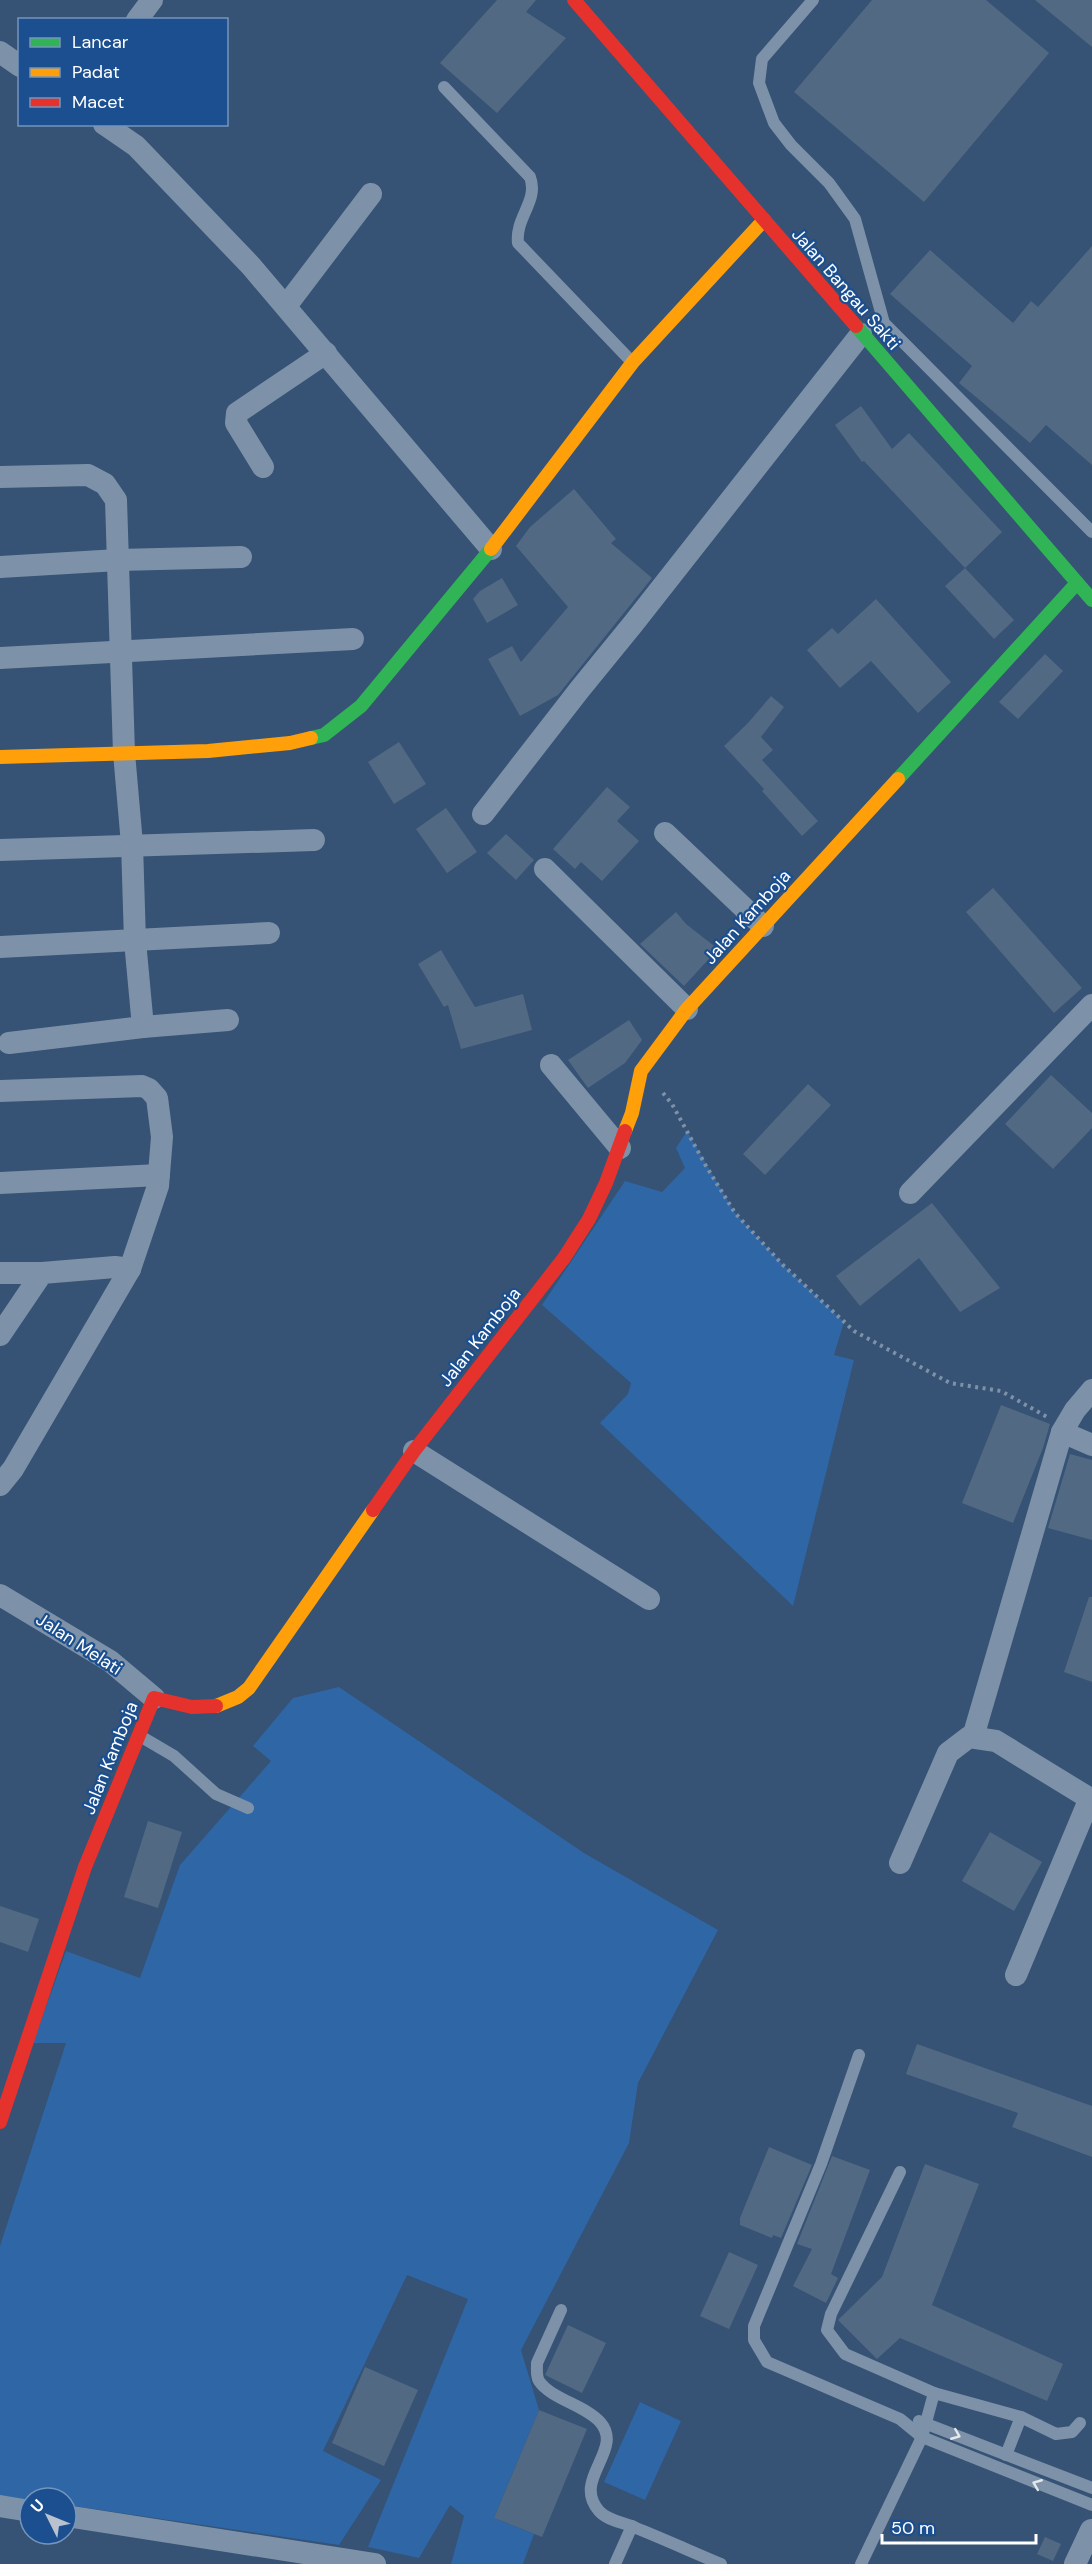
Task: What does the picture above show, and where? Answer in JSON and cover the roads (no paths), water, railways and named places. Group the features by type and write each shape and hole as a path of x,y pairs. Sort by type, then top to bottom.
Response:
{"street":[{"path":"138,18 152,0"},
{"name":"Jalan Bangau Sakti","path":"574,0 1092,600"},
{"path":"0,52 18,65"},
{"path":"107,126 136,146 205,215 286,306 490,549"},
{"path":"286,306 371,194"},
{"path":"0,757 208,751 290,743 324,735 361,706 490,549 633,362 764,220"},
{"path":"483,814 861,334"},
{"path":"263,466 236,423 237,413 326,353"},
{"path":"0,477 88,475 105,484 116,500 124,753 132,844 135,941 143,1027"},
{"path":"0,567 118,560 241,557"},
{"name":"Jalan Kamboja","path":"0,2122 85,1868 154,1698 181,1707 220,1707 236,1700 249,1688 414,1451 564,1258 589,1219 620,1148 632,1113 641,1071 687,1009 1077,583"},
{"path":"0,658 353,639"},
{"path":"665,833 763,926"},
{"path":"0,850 314,840"},
{"path":"545,869 687,1009"},
{"path":"0,947 269,933"},
{"path":"910,1193 1092,1005"},
{"path":"9,1043 143,1027 228,1020"},
{"path":"551,1065 620,1148"},
{"path":"0,1092 142,1086 149,1089 157,1098 162,1137 158,1186 130,1269 13,1469 0,1485"},
{"path":"0,1183 159,1175"},
{"path":"0,1273 42,1273 115,1267 130,1269"},
{"path":"0,1335 42,1273"},
{"path":"973,1737 1064,1429 1074,1410 1092,1390"},
{"path":"1064,1429 1092,1445"},
{"path":"414,1451 650,1599"},
{"name":"Jalan Melati","path":"0,1595 110,1661 154,1698"},
{"path":"900,1863 948,1754 959,1742 973,1737 996,1741 1091,1799 1016,1975"},
{"path":"0,2506 18,2509"},
{"path":"78,2518 375,2564"},
{"path":"1075,2564 1092,2529"}],"lane":[{"path":"813,0 762,58 759,83 774,123 791,145 829,183 855,219 884,323 1092,532"},
{"path":"444,87 530,177 533,192 519,224 518,243 633,362"},
{"path":"140,1736 174,1756 216,1794 248,1808"},
{"path":"859,2055 821,2164 754,2326 754,2340 767,2361 900,2419 922,2437 1092,2505"},
{"path":"900,2172 831,2314 827,2330 845,2354 934,2393 1021,2417 1056,2434 1072,2432 1080,2423"},
{"path":"561,2310 537,2363 538,2380 602,2423 608,2442 591,2480 590,2499 607,2518 632,2526 721,2564"},
{"path":"861,2564 922,2437 934,2393"},
{"path":"1006,2455 1021,2417"},
{"path":"900,2419 925,2422 1092,2488"},
{"path":"615,2564 632,2526"}]}
